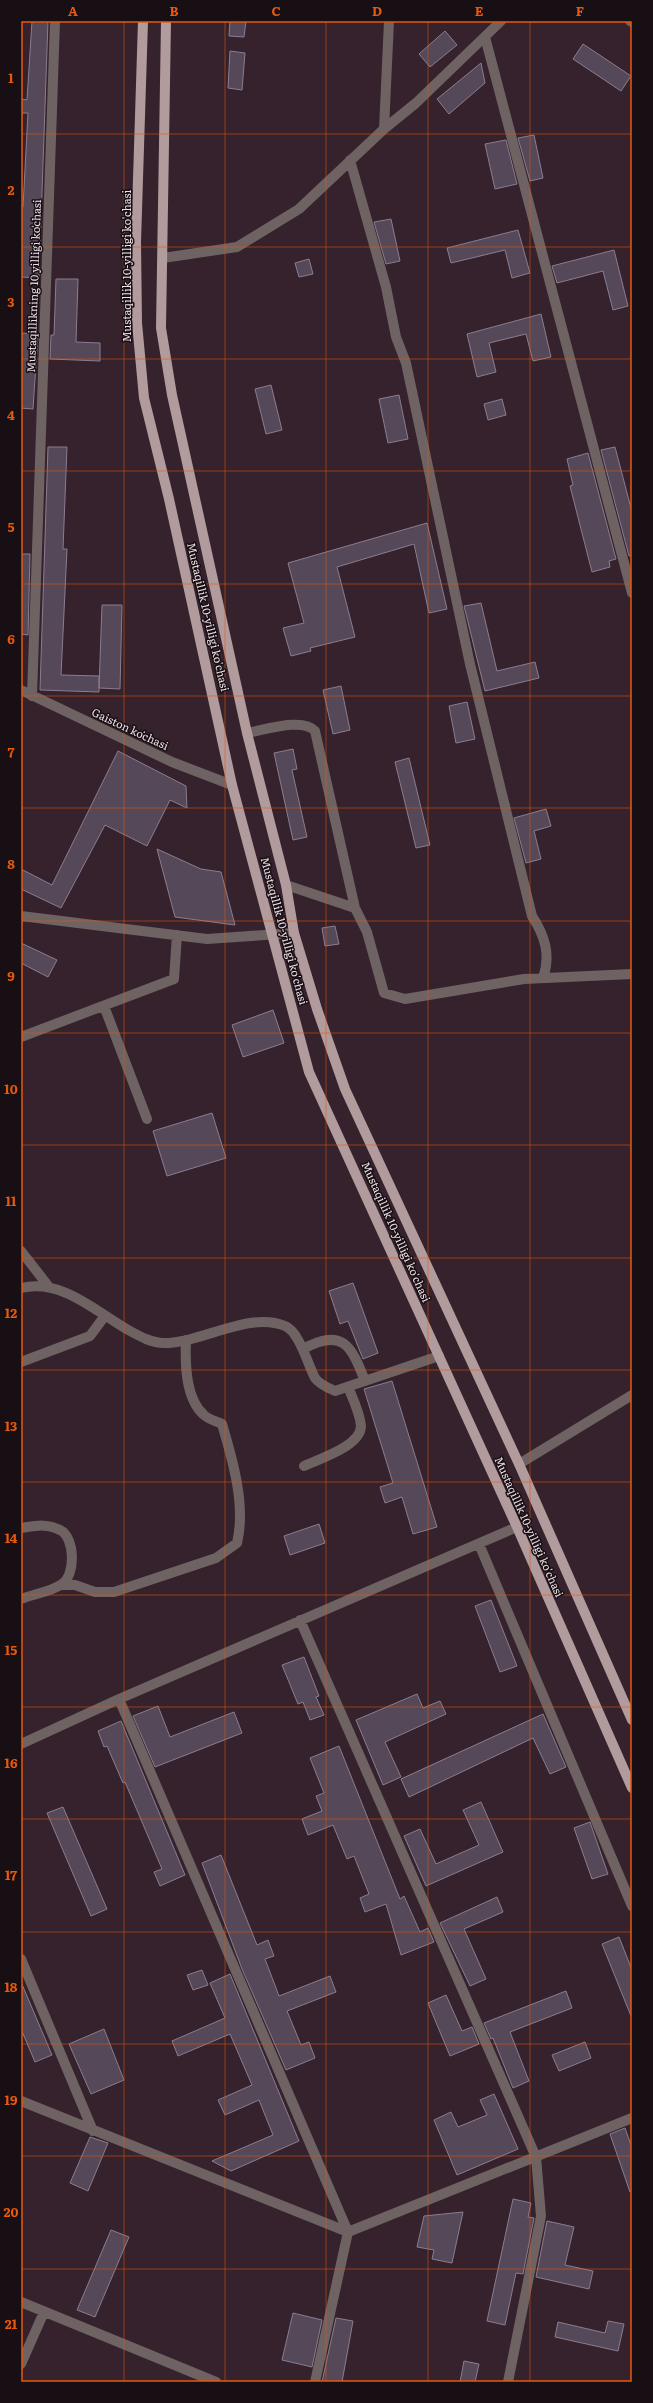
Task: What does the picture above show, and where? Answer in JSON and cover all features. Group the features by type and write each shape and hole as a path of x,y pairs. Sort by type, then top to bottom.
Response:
{"main road":[{"name":"Mustaqillik 10-yilligi ko'chasi","path":"143,21 136,249 137,323 144,398 169,500 232,785 308,1072 517,1527 632,1788"},
{"name":"Mustaqillik 10-yilligi ko'chasi","path":"166,21 161,328 172,395 247,733 286,885 294,933 317,1010 345,1089 519,1464 592,1625 632,1720"}],"street":[{"name":"Mustaqillikning 10 yilligi koʻchasi","path":"32,696 55,21"},
{"path":"384,129 389,21"},
{"path":"163,258 237,247 299,209 384,129 416,103 501,21"},
{"path":"485,37 632,593"},
{"path":"350,160 386,287 396,337 406,363 470,664 532,916 542,932 547,964 542,978"},
{"name":"Gaiston koʻchasi","path":"21,690 172,762 232,785"},
{"path":"247,733 299,724 310,725 315,731 355,908 367,932 384,993 405,999 524,979 632,974"},
{"path":"286,885 355,908"},
{"path":"21,916 207,939 294,933"},
{"path":"21,1037 174,979 178,935"},
{"path":"104,1006 147,1119"},
{"path":"21,1251 49,1287"},
{"path":"21,1288 31,1286 49,1287 72,1294 104,1317 145,1339 163,1343 186,1340 220,1330 269,1321 288,1326 303,1349 316,1379 335,1391 439,1356"},
{"path":"21,1362 90,1336 104,1317"},
{"path":"303,1349 315,1342 332,1339 344,1343 354,1352 365,1381"},
{"path":"21,1599 61,1585 75,1586 95,1592 114,1592 216,1558 237,1543 240,1532 238,1500 232,1457 222,1424 202,1414 190,1391 184,1366 186,1340"},
{"path":"304,1466 340,1450 356,1438 361,1427 348,1387"},
{"path":"519,1464 632,1395"},
{"path":"21,1528 46,1524 62,1530 70,1544 72,1565 68,1578 61,1585"},
{"path":"21,1744 300,1620 517,1527"},
{"path":"479,1544 632,1906"},
{"path":"300,1620 536,2157 541,2216 508,2382"},
{"path":"119,1700 348,2232 315,2382"},
{"path":"21,1960 93,2131"},
{"path":"21,2101 348,2232 632,2118"},
{"path":"21,2302 216,2382"},
{"path":"21,2364 44,2312"}],"building":[{"path":"32,21 48,21 39,278 21,277 21,207 23,207 28,113 21,113 21,99 27,100"},
{"path":"230,21 246,21 244,37 229,36"},
{"path":"445,31 457,45 430,67 419,54"},
{"path":"583,44 631,76 621,91 573,59"},
{"path":"230,51 245,53 242,90 228,88"},
{"path":"481,63 485,83 449,114 437,99"},
{"path":"534,135 543,178 530,181 518,138"},
{"path":"506,140 517,184 495,189 485,144"},
{"path":"391,219 400,261 386,264 374,222"},
{"path":"518,230 530,273 512,278 505,250 451,263 447,248"},
{"path":"614,250 628,306 613,310 603,271 557,283 552,266"},
{"path":"309,259 313,274 299,277 295,263"},
{"path":"56,279 78,279 76,342 100,343 100,361 50,359 51,335 54,335"},
{"path":"541,314 551,357 533,361 526,334 489,343 496,372 477,377 467,334"},
{"path":"21,333 38,334 33,409 21,408"},
{"path":"271,385 282,430 266,434 255,389"},
{"path":"399,395 408,439 388,443 379,399"},
{"path":"502,399 506,415 488,420 484,404"},
{"path":"48,447 67,447 63,549 67,549 61,675 99,676 99,692 40,690"},
{"path":"615,447 632,512 632,555 629,556 601,450"},
{"path":"588,453 616,559 609,561 610,567 592,572 570,486 573,485 567,459"},
{"path":"427,523 447,609 429,613 414,544 337,567 355,637 310,648 311,651 291,656 283,628 304,623 288,563"},
{"path":"21,554 30,554 28,635 21,634"},
{"path":"481,603 497,671 535,662 539,678 485,691 464,606"},
{"path":"102,605 122,605 120,689 99,688"},
{"path":"341,686 350,730 333,734 323,690"},
{"path":"467,702 475,739 456,743 449,706"},
{"path":"293,749 297,769 292,770 307,837 293,840 274,753"},
{"path":"118,751 186,786 187,808 170,800 147,846 105,825 61,908 21,889 21,869 52,885"},
{"path":"409,758 430,845 416,848 395,762"},
{"path":"546,809 551,826 534,831 541,859 526,863 514,818"},
{"path":"157,849 201,869 221,872 235,925 175,917"},
{"path":"335,926 339,944 325,946 322,928"},
{"path":"21,943 57,960 48,977 21,963"},
{"path":"273,1010 284,1043 243,1057 232,1025"},
{"path":"212,1113 226,1158 167,1176 153,1131"},
{"path":"353,1283 378,1353 363,1359 348,1321 340,1324 329,1291"},
{"path":"392,1381 437,1527 413,1534 402,1497 385,1503 380,1487 393,1483 364,1389"},
{"path":"319,1524 325,1543 290,1555 284,1536"},
{"path":"491,1600 517,1666 500,1672 475,1606"},
{"path":"304,1657 319,1696 316,1697 324,1715 310,1720 303,1702 298,1704 282,1665"},
{"path":"417,1694 423,1708 440,1701 446,1714 385,1742 401,1777 383,1785 356,1720"},
{"path":"158,1706 170,1737 234,1712 242,1733 155,1767 133,1716"},
{"path":"543,1714 566,1767 550,1774 533,1738 409,1797 401,1779"},
{"path":"121,1721 185,1875 160,1886 154,1872 162,1869 125,1782 123,1783 107,1746 104,1747 98,1731"},
{"path":"339,1746 400,1899 404,1896 420,1932 428,1928 434,1942 401,1955 386,1904 365,1912 360,1898 369,1894 354,1856 347,1859 333,1825 308,1835 302,1819 322,1811 316,1796 324,1793 310,1758"},
{"path":"481,1802 503,1852 426,1886 404,1836 420,1829 436,1864 479,1845 463,1810"},
{"path":"63,1807 107,1909 91,1916 47,1813"},
{"path":"590,1822 608,1874 592,1879 574,1828"},
{"path":"221,1855 257,1945 268,1940 274,1956 265,1959 279,1996 330,1976 336,1992 287,2011 301,2045 309,2042 315,2058 286,2070 242,1969 202,1863"},
{"path":"497,1897 503,1912 464,1929 486,1979 470,1986 440,1923"},
{"path":"619,1937 632,1970 631,2016 602,1944"},
{"path":"202,1970 208,1985 193,1990 187,1975"},
{"path":"230,1974 299,2141 231,2171 212,2161 273,2135 259,2100 225,2115 218,2100 252,2085 230,2034 178,2056 172,2041 225,2018 210,1983"},
{"path":"21,1982 52,2055 35,2062 21,2029"},
{"path":"566,1991 572,2008 510,2032 529,2081 513,2088 493,2038 491,2039 484,2023"},
{"path":"446,1995 462,2031 472,2027 479,2044 450,2056 428,2003"},
{"path":"104,2029 124,2080 91,2094 69,2044"},
{"path":"585,2042 591,2058 559,2071 552,2055"},
{"path":"494,2094 518,2149 457,2175 434,2120 451,2112 458,2127 487,2115 480,2100"},
{"path":"625,2128 632,2148 632,2192 630,2192 610,2134"},
{"path":"90,2137 108,2143 88,2191 70,2183"},
{"path":"513,2199 531,2203 528,2217 534,2218 523,2274 516,2273 505,2325 487,2321"},
{"path":"463,2212 452,2263 432,2259 434,2250 417,2247 424,2216"},
{"path":"547,2221 574,2227 565,2265 593,2271 589,2289 536,2277"},
{"path":"111,2230 129,2237 95,2317 77,2310"},
{"path":"293,2313 322,2320 312,2367 282,2360"},
{"path":"336,2318 353,2321 342,2382 322,2382"},
{"path":"608,2321 624,2324 618,2351 555,2337 558,2322 605,2333"},
{"path":"464,2361 479,2364 475,2382 460,2382"}]}
